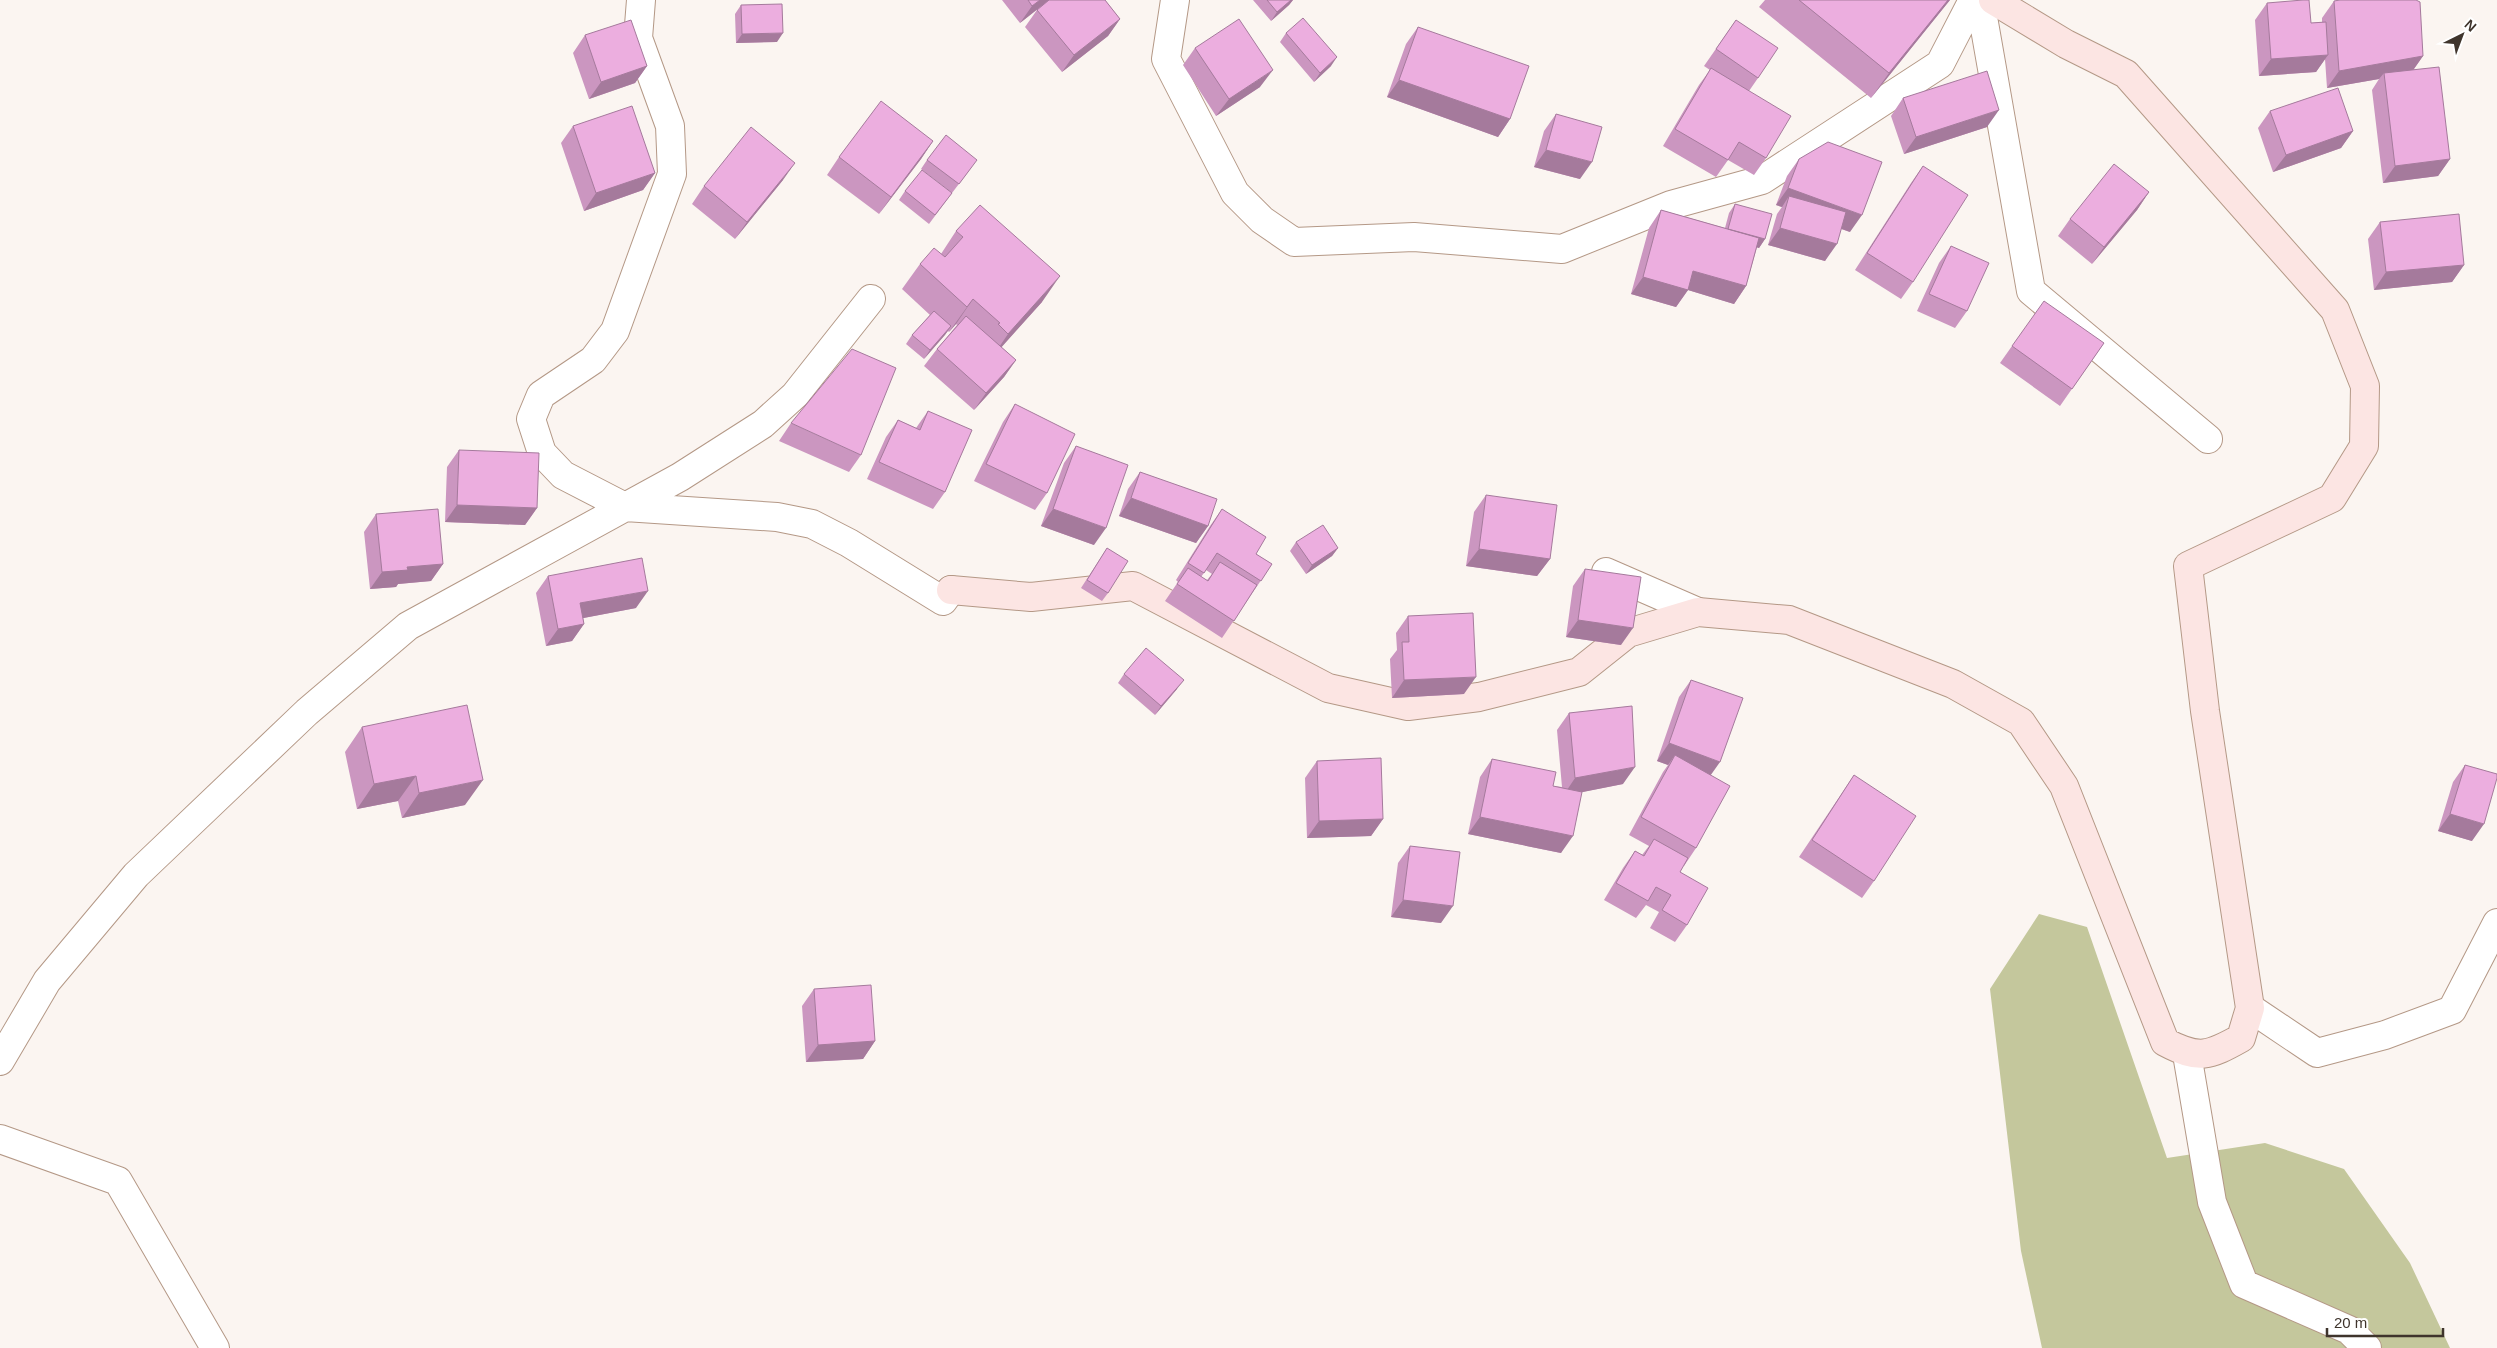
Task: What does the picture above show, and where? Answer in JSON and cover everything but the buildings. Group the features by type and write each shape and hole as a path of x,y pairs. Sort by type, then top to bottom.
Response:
{"street":[{"path":"641,0 638,38 670,126 672,174 615,331 593,360 541,395 531,419 542,453 563,475 625,507 777,517 812,524 849,543 943,601 951,590 1031,597 1133,586 1328,688 1408,706 1479,697 1579,672 1628,633 1698,612"},
{"path":"1176,0 1166,59 1234,193 1262,220 1294,242 1414,237 1562,249 1671,205 1762,180 1940,64 1973,0"},
{"path":"1980,0 2031,292 2208,439"},
{"path":"1606,572 1698,612 1789,620 1954,684 2020,722 2064,786 2165,1042 2187,1054 2216,1053 2242,1038 2250,1008 2206,711 2188,566 2332,498 2364,446 2365,386 2335,310 2126,74 2066,44 1994,0"},
{"path":"0,1061 47,981 136,875 307,712 408,626 680,477 762,424 795,396 871,299"},
{"path":"2250,1008 2317,1053 2385,1035 2452,1010 2497,923"},
{"path":"2187,1054 2212,1202 2244,1284 2349,1330 2367,1348"},
{"path":"0,1139 118,1181 214,1348"}],"green space":[{"path":"2039,914 2087,927 2167,1158 2265,1143 2344,1169 2410,1263 2450,1348 2042,1348 2021,1251 1990,989"}]}
